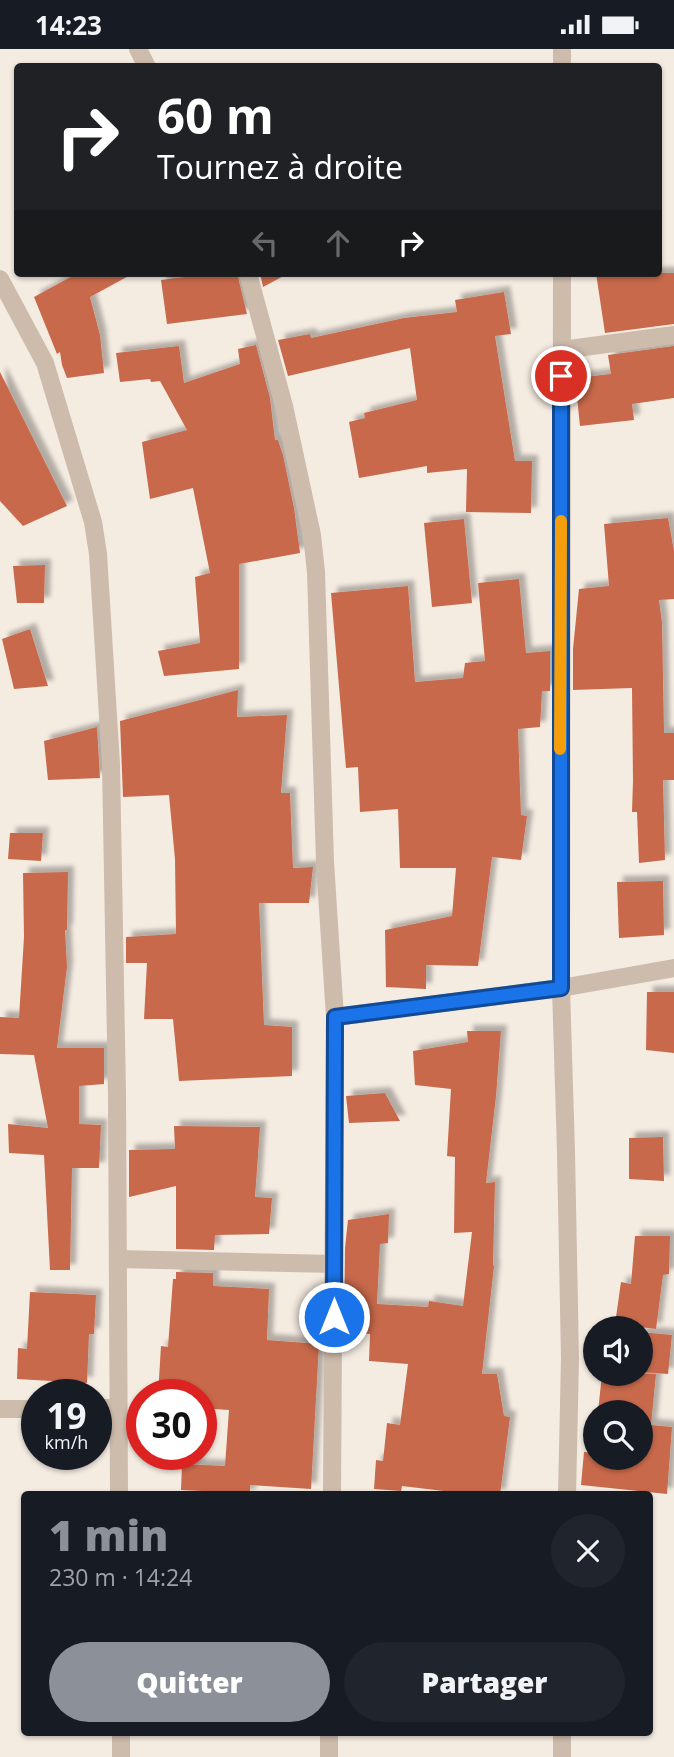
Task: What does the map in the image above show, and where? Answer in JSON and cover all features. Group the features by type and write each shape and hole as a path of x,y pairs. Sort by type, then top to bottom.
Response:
{"street":[{"path":"249,277 284,406 312,534 316,572 325,862 335,1017 332,1491"},
{"path":"562,277 561,988 570,1345 567,1491"},
{"path":"0,279 45,363 93,522 97,554 111,764 117,1067 119,1491"},
{"path":"562,350 674,335"},
{"path":"335,1017 561,988 674,968"},
{"path":"118,1259 334,1264"},
{"path":"112,1408 118,1408"},
{"path":"0,1409 21,1409"},
{"path":"121,1736 121,1757"},
{"path":"329,1736 329,1757"},
{"path":"562,1736 562,1757"}],"building":[{"path":"662,273 674,273 674,324 605,333 597,277 662,277"},
{"path":"71,277 127,277 90,297 100,335 104,373 67,378 60,352 57,354 34,297"},
{"path":"238,277 247,314 167,324 161,280"},
{"path":"261,277 282,277 263,287"},
{"path":"504,292 511,334 495,336 515,461 532,461 531,513 466,512 467,469 427,473 427,466 359,478 349,422 365,418 364,413 417,400 410,348 288,376 278,340 310,334 311,338 404,318 457,312 455,300"},
{"path":"256,345 270,398 275,440 278,440 283,455 300,553 239,564 239,669 164,676 158,651 200,643 195,577 210,573 193,488 150,499 142,442 187,430 160,381 151,382 150,379 120,382 116,353 179,346 184,383 240,364 238,349"},
{"path":"674,346 674,398 632,404 634,420 580,426 575,378 611,374 608,355"},
{"path":"0,372 67,506 23,526 0,501"},
{"path":"668,518 674,551 674,599 659,600 662,623 664,733 674,733 674,780 663,780 665,860 639,863 637,812 632,812 632,688 573,690 573,649 579,589 609,586 604,524"},
{"path":"464,519 472,603 432,607 424,523"},
{"path":"45,565 44,603 17,603 13,566"},
{"path":"519,579 526,653 550,651 550,691 542,691 540,727 518,729 521,815 527,816 521,860 492,857 478,966 426,965 426,989 386,987 385,930 452,916 456,868 400,868 398,809 360,812 358,767 346,768 331,593 408,586 415,682 463,678 465,663 485,661 478,583"},
{"path":"30,629 48,686 14,689 2,639"},
{"path":"238,690 237,717 287,715 281,793 290,793 293,868 313,867 309,903 259,903 264,1025 292,1027 292,1076 179,1081 173,1019 144,1019 147,963 126,963 126,937 176,934 175,859 169,795 123,797 120,721"},
{"path":"97,727 100,778 48,780 44,741"},
{"path":"10,833 43,833 41,861 8,859"},
{"path":"68,872 65,930 67,967 57,1048 104,1048 104,1084 79,1086 79,1124 101,1125 99,1168 72,1168 70,1270 50,1270 44,1155 9,1153 8,1124 48,1128 34,1055 0,1054 0,1017 19,1018 24,937 23,873"},
{"path":"663,881 664,935 619,938 617,882"},
{"path":"647,992 674,992 674,1053 646,1050"},
{"path":"467,1031 501,1031 486,1183 495,1182 494,1266 482,1374 497,1374 504,1416 510,1417 501,1491 444,1491 402,1486 401,1491 374,1489 376,1460 383,1461 387,1423 400,1425 408,1364 369,1361 370,1334 344,1332 348,1220 389,1214 388,1243 380,1244 377,1304 428,1307 429,1301 463,1306 472,1232 454,1233 455,1157 447,1156 451,1089 415,1085 413,1051 468,1042"},
{"path":"385,1093 400,1121 349,1123 346,1096"},
{"path":"174,1126 260,1127 255,1197 272,1198 269,1234 215,1235 214,1250 176,1249 176,1186 129,1197 129,1150 175,1149"},
{"path":"663,1137 664,1181 629,1179 629,1138"},
{"path":"635,1236 670,1236 669,1274 663,1275 656,1329 653,1329 653,1316 616,1316 621,1282 631,1284"},
{"path":"176,1272 213,1273 213,1286 269,1289 267,1340 319,1344 311,1489 250,1485 250,1491 181,1490 182,1470 217,1470 217,1466 225,1466 229,1410 217,1409 217,1379 159,1379 161,1346 168,1347 173,1279 176,1279"},
{"path":"30,1292 96,1295 94,1334 89,1334 87,1379 17,1379 18,1348 27,1349"},
{"path":"653,1333 672,1335 668,1374 653,1373"},
{"path":"653,1374 656,1374 653,1405 653,1400 599,1400 601,1386 653,1386"},
{"path":"653,1425 672,1427 667,1494 581,1485 583,1463 583,1470 653,1470"}],"slow traffic":[{"path":"560,749 561,521"}],"route":[{"path":"334,1317 335,1017 561,988 561,376"}]}
